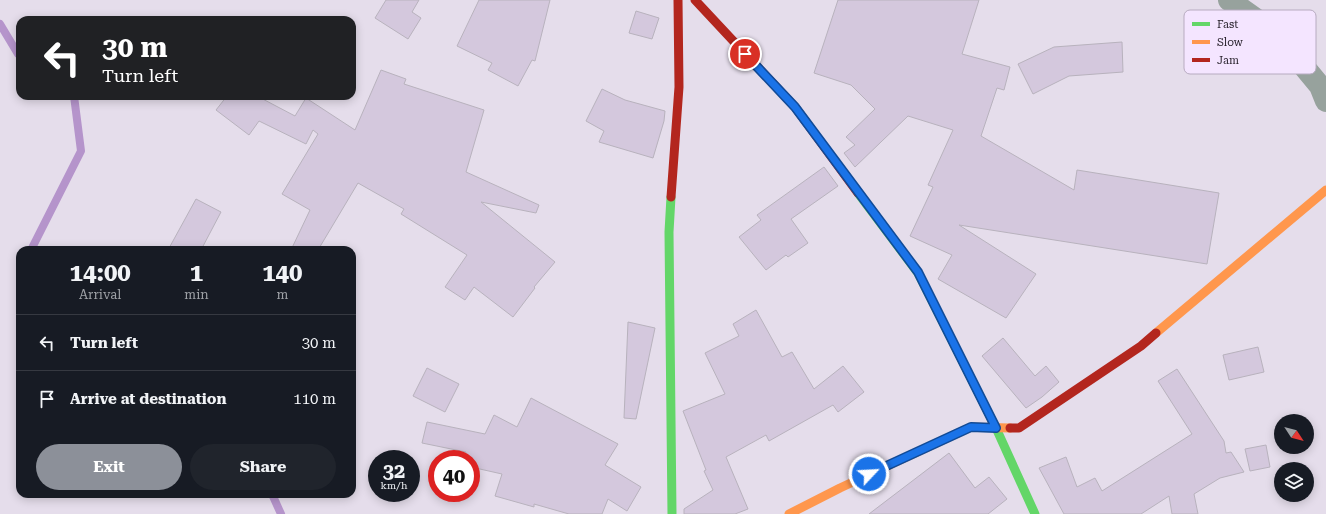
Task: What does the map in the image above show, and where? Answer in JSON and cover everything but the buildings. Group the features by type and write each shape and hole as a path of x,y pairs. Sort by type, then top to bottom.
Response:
{"street":[{"path":"672,514 670,232 679,87 678,0"},
{"path":"695,0 795,107 918,272 996,428 1035,514"},
{"path":"1229,0 1243,10"},
{"path":"1310,74 1320,86 1326,101"},
{"path":"789,514 840,488 971,427 1019,428 1141,346 1326,190"}],"waterway":[{"path":"0,24 16,51"},
{"path":"33,246 81,151 75,100"},
{"path":"274,498 281,514"}],"traffic: fast":[{"path":"858,193 918,273 996,428 1035,514"},
{"path":"671,197 669,232 672,514"}],"traffic: slow":[{"path":"1156,333 1326,190"},
{"path":"789,514 840,488 971,427 1010,428"}],"traffic: jam":[{"path":"671,197 679,87 678,0"},
{"path":"695,0 795,107 858,193"},
{"path":"1010,428 1019,428 1141,346 1156,333"}],"route":[{"path":"745,54 795,107 918,272 996,428 971,427 869,474"}]}
